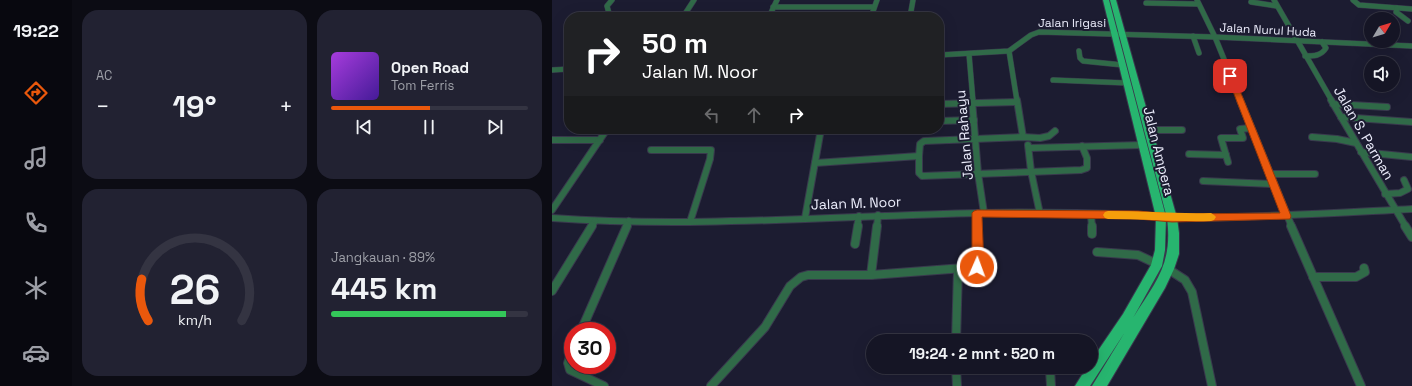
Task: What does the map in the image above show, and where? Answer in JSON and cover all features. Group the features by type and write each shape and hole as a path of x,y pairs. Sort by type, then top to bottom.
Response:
{"main road":[{"name":"Jalan Ampera","path":"1082,386 1127,318 1157,264 1166,217 1147,130 1119,34 1106,0"},
{"name":"Jalan Ampera","path":"1099,386 1161,284 1173,254 1174,233 1166,217 1142,145 1123,65 1113,0"}],"street":[{"path":"609,12 607,6 612,0"},
{"path":"687,12 694,0"},
{"path":"772,12 777,0"},
{"path":"872,12 876,0"},
{"path":"911,12 913,0"},
{"name":"Jalan S. Parman","path":"1274,0 1385,194 1412,237"},
{"path":"1353,0 1360,5 1412,9"},
{"path":"1146,3 1197,2 1215,37 1287,216 1360,386"},
{"path":"1251,2 1277,6"},
{"path":"774,7 874,7"},
{"path":"1397,8 1396,12 1408,21"},
{"name":"Jalan Irigasi","path":"944,55 1009,51 1018,47 1036,33 1119,34"},
{"name":"Jalan Nurul Huda","path":"1119,34 1296,39 1322,42 1364,43"},
{"path":"1193,36 1199,53"},
{"path":"1305,56 1315,56 1324,51 1326,48 1322,42"},
{"name":"Jalan Nurul Huda","path":"1400,45 1412,46"},
{"path":"1009,51 1017,102 1025,138 1029,148 1031,171 1040,214"},
{"path":"1079,51 1080,58 1083,61 1123,65"},
{"name":"Jalan Rahayu","path":"958,269 976,268 979,266 981,213 969,54"},
{"path":"552,70 564,70"},
{"path":"1052,80 1127,83"},
{"path":"944,104 1017,102"},
{"path":"1333,104 1387,107"},
{"path":"1341,117 1412,122"},
{"path":"944,121 974,120"},
{"path":"1243,138 1240,129 1251,128"},
{"path":"1055,130 1054,134 1050,137 975,138 924,141 920,144 919,173 921,175 1084,170 1087,168 1087,162 1082,146"},
{"path":"1147,130 1182,130"},
{"path":"552,210 604,134"},
{"path":"805,218 820,134"},
{"path":"1312,137 1337,139 1345,142 1356,143"},
{"path":"1190,154 1227,158 1221,138 1255,138"},
{"path":"552,140 600,140"},
{"path":"1029,148 1142,145"},
{"path":"651,150 710,150 712,154 690,222"},
{"path":"1361,152 1412,157"},
{"path":"814,163 919,156"},
{"path":"1270,174 1315,174"},
{"path":"1385,194 1405,192 1408,189 1404,180"},
{"path":"1203,181 1274,184"},
{"name":"Jalan M. Noor","path":"552,218 595,221 690,222 981,213 1138,215 1166,217 1287,216 1412,209"},
{"path":"872,275 878,215"},
{"path":"1091,215 1092,234"},
{"path":"855,244 859,216"},
{"path":"552,291 595,221"},
{"path":"585,322 629,221"},
{"path":"1097,252 1138,255 1157,264"},
{"path":"1313,277 1356,278 1365,272 1364,268"},
{"path":"710,386 752,343 772,318 796,278 808,274 872,275 958,269 956,334"},
{"path":"1168,269 1186,280 1192,292 1212,386"},
{"path":"578,374 604,386"},
{"path":"956,374 957,386"},
{"path":"1050,374 1051,386"}],"slow traffic":[{"path":"1108,215 1138,215 1172,218 1211,217"}],"route":[{"path":"977,267 979,266 977,213 1138,215 1172,218 1287,216 1230,76"}]}
